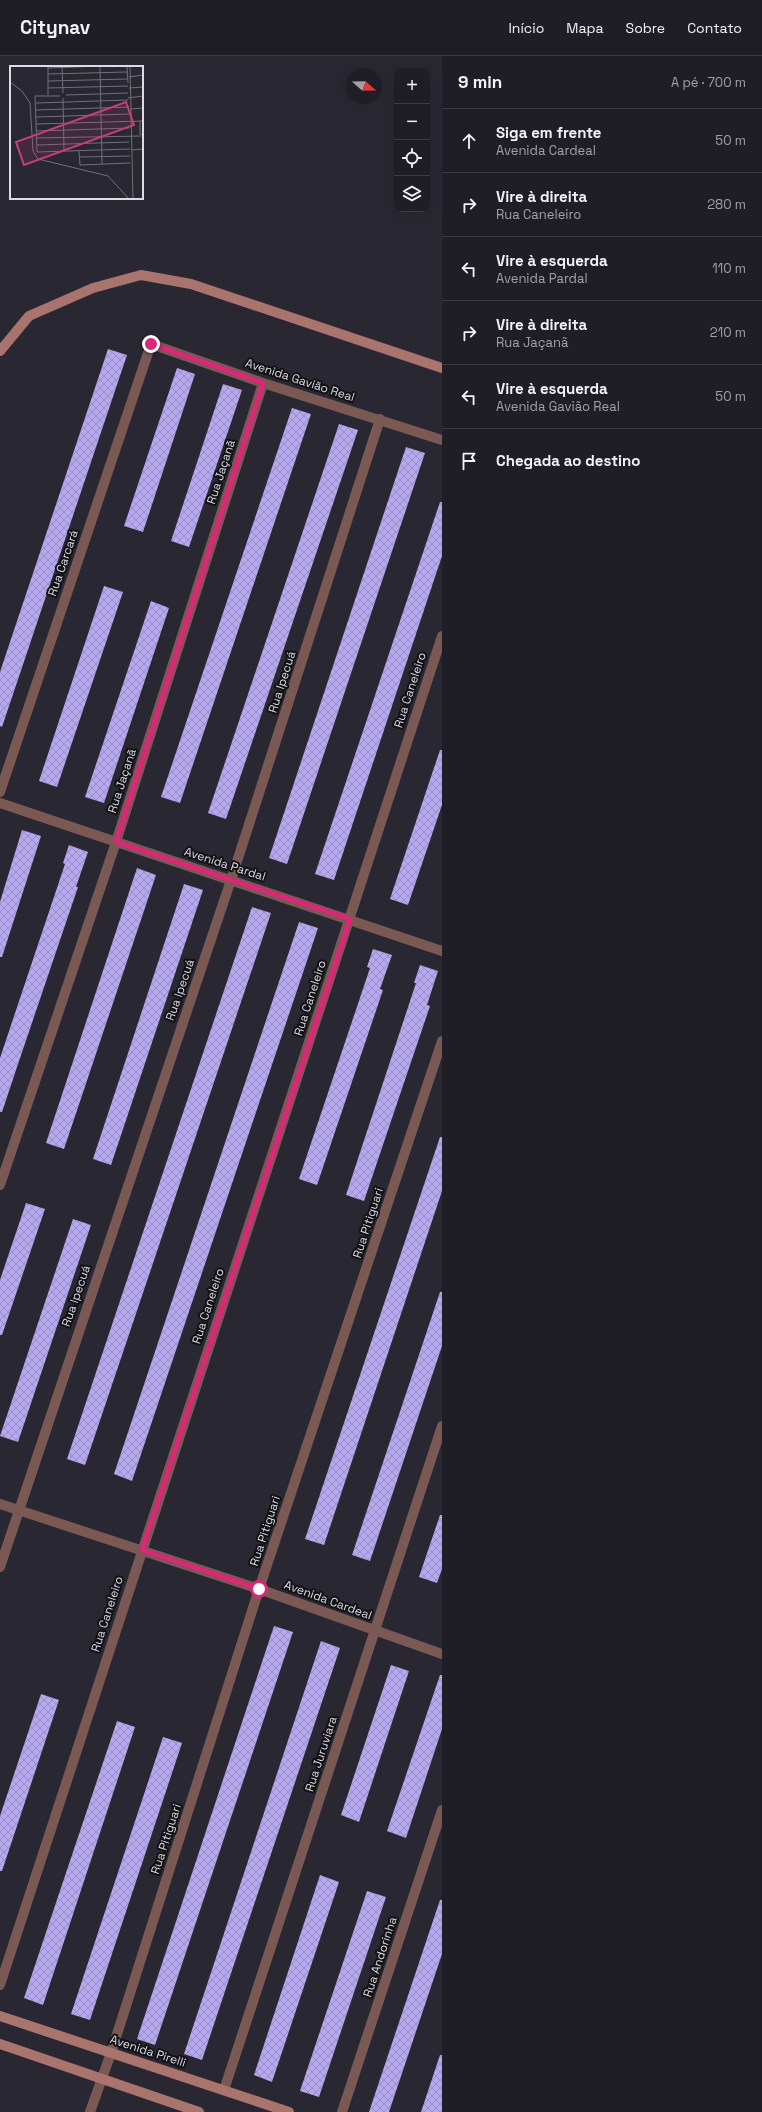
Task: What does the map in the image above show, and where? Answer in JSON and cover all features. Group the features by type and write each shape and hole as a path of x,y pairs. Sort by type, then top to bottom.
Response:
{"street":[{"path":"0,351 29,316 92,288 141,275 191,284 442,368"},
{"name":"Avenida Gavião Real","path":"151,344 263,383 442,440"},
{"name":"Rua Carcará","path":"0,792 151,344"},
{"name":"Rua Jaçanã","path":"0,1185 116,842 263,383"},
{"name":"Rua Ipecuá","path":"0,1567 231,880 380,419"},
{"name":"Rua Caneleiro","path":"0,1985 442,636"},
{"name":"Avenida Pardal","path":"0,803 442,951"},
{"name":"Rua Pitiguari","path":"90,2112 111,2053 259,1589 442,1041"},
{"name":"Rua Juruviara","path":"224,2090 376,1631 442,1426"},
{"name":"Avenida Cardeal","path":"0,1504 259,1589 442,1654"},
{"name":"Rua Andorinha","path":"342,2112 442,1810"},
{"name":"Avenida Pirelli","path":"0,2016 289,2112"},
{"path":"0,2044 199,2112"}],"building":[{"path":"108,349 127,355 2,727 0,726 0,672"},
{"path":"177,368 195,374 143,532 124,526"},
{"path":"223,384 242,390 189,547 171,541"},
{"path":"292,408 311,414 180,803 161,797"},
{"path":"339,424 358,430 226,819 208,813"},
{"path":"406,447 425,453 287,864 269,858"},
{"path":"440,502 442,502 442,556 334,880 315,874"},
{"path":"104,586 123,592 57,787 39,781"},
{"path":"151,601 169,608 104,803 85,797"},
{"path":"440,750 442,750 442,805 408,905 390,899"},
{"path":"22,830 41,836 2,957 0,957 0,902"},
{"path":"69,845 88,852 76,887 78,887 2,1112 0,1112 0,1058 65,864 63,863"},
{"path":"137,868 156,875 64,1149 46,1143"},
{"path":"184,884 203,890 111,1165 93,1159"},
{"path":"252,907 271,913 85,1465 67,1459"},
{"path":"299,922 318,928 132,1481 114,1474"},
{"path":"373,949 392,955 380,989 383,990 317,1185 299,1179 370,968 367,967"},
{"path":"420,965 438,971 427,1005 430,1006 364,1201 346,1195 416,983 414,983"},
{"path":"440,1137 442,1137 442,1191 324,1545 305,1539"},
{"path":"26,1203 45,1209 2,1335 0,1335 0,1280"},
{"path":"73,1219 91,1225 18,1442 0,1436"},
{"path":"440,1292 442,1292 442,1346 370,1561 352,1555"},
{"path":"440,1515 442,1515 442,1569 437,1583 419,1577"},
{"path":"274,1626 293,1632 155,2045 137,2039"},
{"path":"321,1641 340,1648 202,2060 184,2054"},
{"path":"391,1665 409,1671 359,1822 341,1815"},
{"path":"440,1675 442,1675 442,1729 406,1838 387,1831"},
{"path":"41,1694 59,1700 2,1871 0,1871 0,1816"},
{"path":"117,1721 135,1727 43,2005 24,1998"},
{"path":"163,1737 182,1743 90,2020 71,2014"},
{"path":"320,1875 339,1882 272,2082 254,2075"},
{"path":"367,1891 386,1897 319,2097 300,2091"},
{"path":"440,1900 442,1900 442,1954 389,2112 369,2112"},
{"path":"440,2055 442,2055 442,2112 421,2112"}],"route":[{"path":"151,344 263,383 116,842 350,919 142,1550 259,1589"}]}
